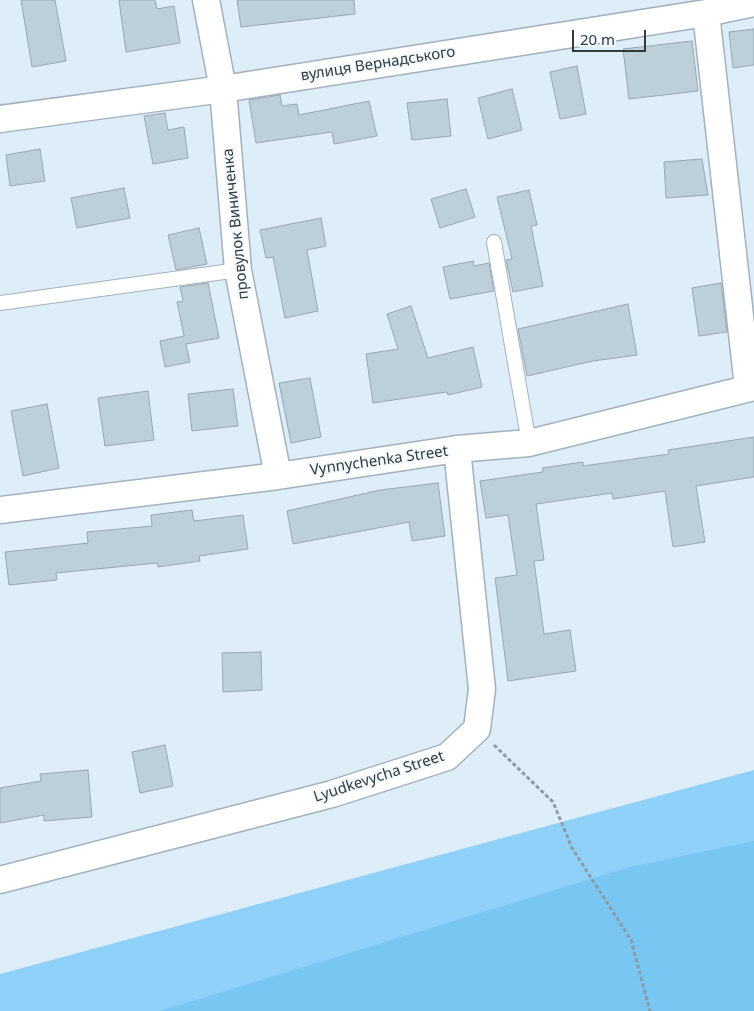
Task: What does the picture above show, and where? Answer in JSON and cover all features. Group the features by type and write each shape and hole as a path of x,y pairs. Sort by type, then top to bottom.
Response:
{"street":[{"name":"провулок Виниченка","path":"206,0 223,89 238,270 278,476"},
{"name":"вулиця Вернадського","path":"0,119 223,89 706,13 754,3"},
{"path":"706,13 751,387"},
{"name":"Vynnychenka Street","path":"0,510 278,476 457,450 529,443 751,387"},
{"path":"457,450 482,689 477,729"},
{"name":"Lyudkevycha Street","path":"0,880 332,794 447,757 477,729"}],"lane":[{"path":"494,242 529,443"},
{"path":"0,303 238,270"}],"path":[{"path":"477,729 553,802 572,848 631,940 650,1011"}],"shaded area":[{"path":"754,770 754,1011 0,1011 0,974"},
{"path":"754,841 754,1011 160,1011 630,867"}],"building":[{"path":"21,0 55,0 66,61 32,67"},
{"path":"119,0 155,0 157,9 174,6 180,43 126,52"},
{"path":"237,0 354,0 355,14 241,27"},
{"path":"754,29 754,65 733,68 729,32"},
{"path":"692,41 698,91 629,99 623,49"},
{"path":"577,66 586,114 560,119 550,72"},
{"path":"512,89 522,130 488,139 478,98"},
{"path":"280,95 282,106 297,104 299,115 369,101 377,136 334,144 332,132 256,143 249,100"},
{"path":"447,99 451,136 412,140 407,103"},
{"path":"165,113 168,130 184,127 188,158 153,164 144,116"},
{"path":"40,149 45,181 10,186 6,155"},
{"path":"702,159 708,195 666,198 664,162"},
{"path":"124,188 130,218 77,228 71,198"},
{"path":"466,189 475,217 440,228 431,199"},
{"path":"529,190 537,225 531,226 543,286 513,292 506,260 512,259 497,197"},
{"path":"321,218 326,246 307,250 318,311 285,318 273,257 266,258 260,230"},
{"path":"199,228 207,264 176,270 168,235"},
{"path":"473,261 474,266 489,263 494,291 450,299 443,267"},
{"path":"208,283 219,338 186,344 190,362 165,367 160,341 184,336 177,302 183,301 180,287"},
{"path":"721,283 727,332 699,336 692,288"},
{"path":"628,304 637,355 593,361 527,376 518,329"},
{"path":"411,306 428,358 473,347 482,387 448,395 447,392 373,403 366,354 398,349 387,314"},
{"path":"310,378 321,437 291,443 279,383"},
{"path":"233,389 238,426 192,431 188,394"},
{"path":"148,391 154,440 105,446 98,398"},
{"path":"47,404 59,468 23,476 11,411"},
{"path":"754,437 754,477 696,486 705,542 673,547 665,491 613,499 612,493 536,504 544,560 534,561 544,634 570,630 576,671 508,681 495,578 517,575 508,515 486,518 480,481 543,472 542,468 583,462 583,466 669,454 668,450"},
{"path":"438,483 445,536 412,541 409,522 293,544 287,511 380,490"},
{"path":"192,510 194,521 243,515 248,549 199,556 200,561 158,567 157,563 56,573 57,580 9,585 5,552 88,543 87,532 152,526 151,515"},
{"path":"261,652 262,690 223,692 222,653"},
{"path":"165,745 173,786 140,793 132,752"},
{"path":"88,770 92,817 44,821 44,815 0,823 0,788 41,781 40,774"}]}
